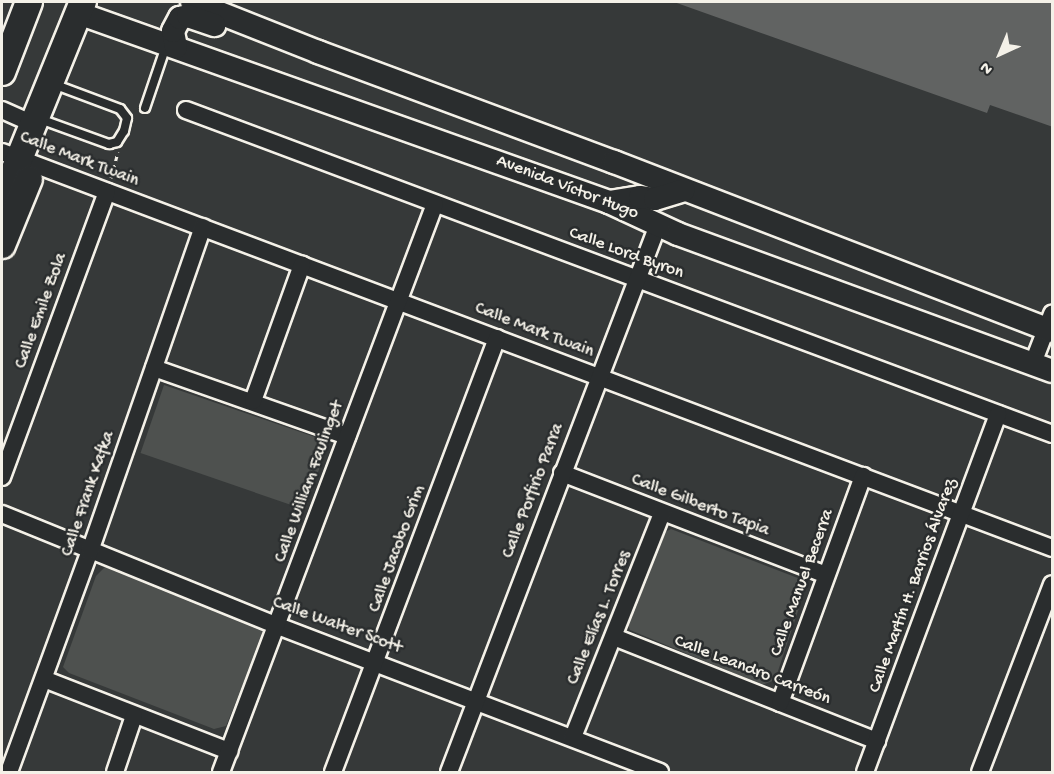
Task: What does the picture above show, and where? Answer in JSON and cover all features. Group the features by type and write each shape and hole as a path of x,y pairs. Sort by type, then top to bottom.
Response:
{"main road":[{"path":"2,72 29,2"},
{"path":"3,190 36,121 81,7"},
{"path":"2,245 19,159"}],"street":[{"path":"192,2 684,190 1051,325 1043,367"},
{"name":"Avenida Víctor Hugo","path":"81,7 171,45 609,202 658,225 1043,367"},
{"path":"171,45 175,23 180,18 188,16 279,50 305,55 318,52"},
{"path":"2,110 36,121"},
{"name":"Calle Lord Byron","path":"186,110 1053,434"},
{"name":"Calle Mark Twain","path":"19,159 1053,548"},
{"path":"609,202 640,197 655,200 684,190"},
{"name":"Calle Emile Zola","path":"2,477 107,192"},
{"name":"Calle William Faulinget","path":"221,772 278,626 435,204"},
{"name":"Calle Porfirio Parra","path":"449,772 658,225"},
{"name":"Calle Frank Kafka","path":"9,772 90,551 203,228"},
{"path":"253,401 302,265"},
{"name":"Calle Jacobo Grim","path":"333,772 497,338"},
{"path":"154,368 347,436"},
{"name":"Calle Martín H. Barrios Álvarez","path":"865,772 998,414"},
{"name":"Calle Gilberto Tapia","path":"562,473 826,575"},
{"name":"Calle Manuel Becerra","path":"780,704 863,476"},
{"name":"Calle Elías L. Torres","path":"573,737 662,513"},
{"name":"Calle Walter Scott","path":"2,514 278,626 376,661 660,772"},
{"path":"980,772 1053,584"},
{"name":"Calle Leandro Carreón","path":"614,638 877,741"},
{"path":"44,679 134,716 230,751"},
{"path":"115,772 134,716"}],"lane":[{"path":"145,108 171,45"},
{"path":"36,121 109,144 117,142 124,131 127,118 120,109 51,83"}],"path":[{"path":"107,192 118,154 117,142"}],"shaded area":[{"path":"164,385 329,442 305,510 141,453"},
{"path":"671,529 803,580 806,587 775,680 762,685 630,630 627,623 663,533"},
{"path":"105,567 259,624 263,635 226,726 214,729 69,673 63,667 96,576"}],"building":[{"path":"674,2 1053,2 1053,127 990,105 987,113"}]}
